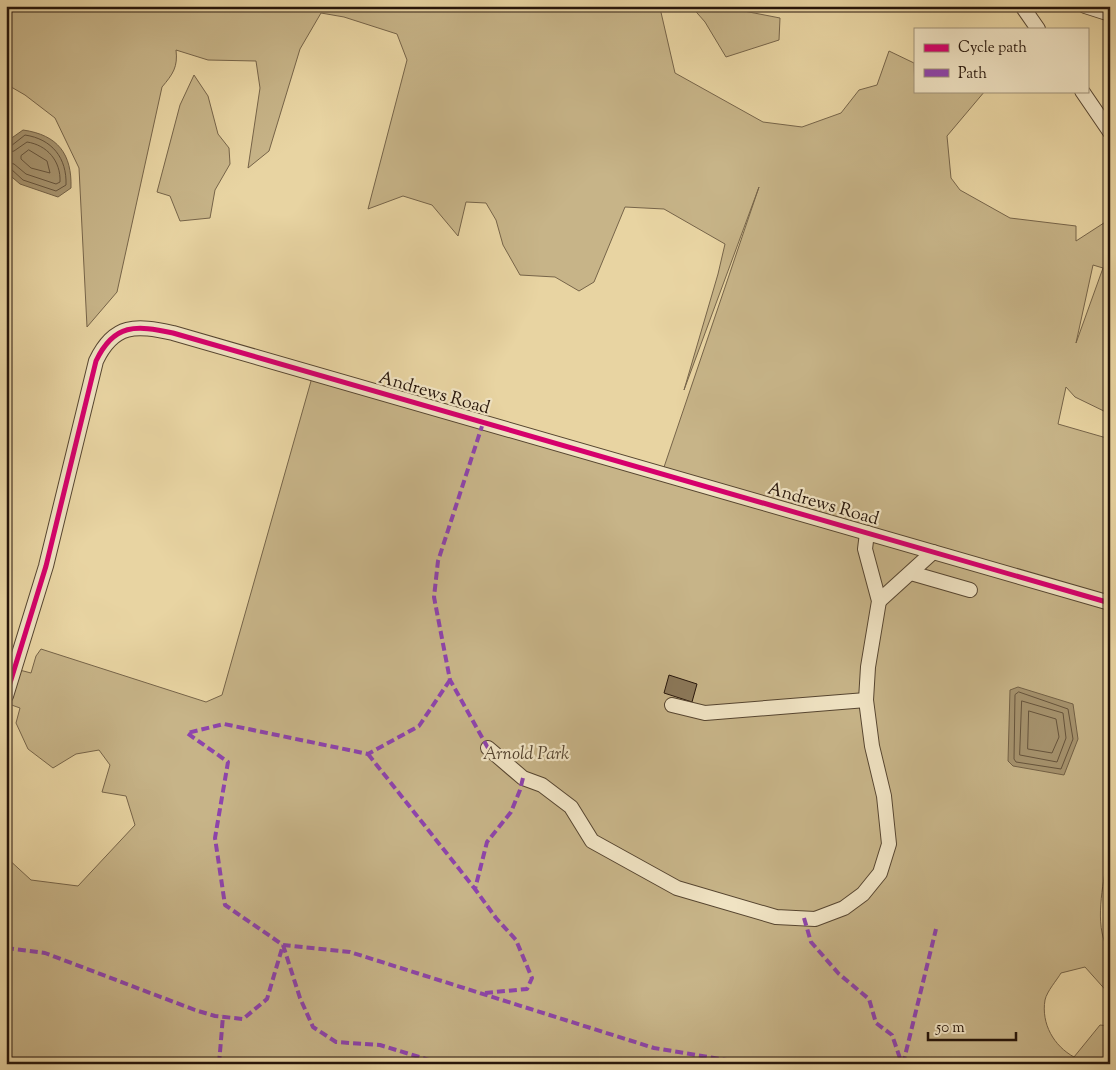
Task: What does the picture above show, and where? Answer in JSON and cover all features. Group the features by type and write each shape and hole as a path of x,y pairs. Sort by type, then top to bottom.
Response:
{"street":[{"path":"1022,6 1037,28"},
{"path":"1084,6 1110,14"},
{"path":"1083,92 1110,132"},
{"name":"Andrews Road","path":"6,696 46,566 96,362 104,345 114,335 130,328 150,328 174,333 1110,603"},
{"path":"488,748 523,778 542,784 571,807 592,841 677,888 776,917 815,919 844,908 863,894 880,873 889,844 884,796 872,746 866,700 868,667 879,601 865,549 868,532"},
{"path":"879,601 933,552"},
{"path":"911,573 970,590"},
{"path":"672,705 705,713 866,700"}],"green space":[{"name":"Arnold Park","path":"6,6 663,6 660,8 675,73 763,122 802,127 841,113 859,90 877,85 889,51 914,63 914,92 984,92 947,136 951,178 960,190 1010,218 1076,226 1076,241 1110,219 1110,414 1075,397 1066,387 1058,424 1110,439 1110,868 1106,867 1100,910 1102,933 1110,951 1110,995 1085,967 1061,973 1046,997 1044,1009 1050,1033 1060,1047 1074,1057 1100,1025 1110,1026 1110,1064 6,1064 6,857 31,880 78,886 135,825 126,796 102,792 110,765 99,750 76,754 53,768 28,749 16,723 20,708 6,703 12,668 31,673 36,656 41,649 206,702 222,695 313,374 662,473 759,187 684,390 725,244 664,209 625,207 594,282 579,291 555,277 520,275 503,245 496,220 486,203 466,202 458,236 432,205 403,196 368,209 407,60 397,34 344,17 321,13 300,49 269,151 248,168 260,88 256,61 208,60 176,50 174,70 162,87 117,292 87,327 79,168 55,118 25,95 6,84","holes":["1093,265 1103,268 1076,343"]},
{"path":"691,6 718,6 780,18 779,40 726,57 705,22"},
{"path":"194,75 208,96 218,134 229,148 230,164 215,190 210,218 180,221 170,196 157,192 180,105"}],"water":[{"path":"23,130 45,136 60,148 65,156 69,165 71,188 58,197 20,184 6,172 6,142"},
{"path":"1018,687 1073,704 1078,739 1064,775 1013,766 1008,761 1010,690"}],"building":[{"path":"669,675 697,684 692,702 664,693"}],"marked path":[{"path":"483,423 438,561 434,597 450,680 488,748"},
{"path":"450,680 419,726 368,754 224,724 187,733 228,762 215,838 225,905 283,945 350,952 654,1048 751,1064"},
{"path":"368,754 475,889"},
{"path":"485,993 527,989 532,978 516,940 496,918 475,889 487,842 511,812 523,778"},
{"path":"804,918 811,942 839,974 869,999 876,1023 892,1035 902,1064"},
{"path":"903,1064 936,929"},
{"path":"283,945 300,998 313,1027 336,1042 380,1045 442,1064"},
{"path":"6,948 45,953 195,1010 215,1016 243,1019 267,999 283,945"},
{"path":"219,1064 223,1016"}],"cycle path":[{"path":"6,696 46,566 96,361 110,339 119,333 137,328 173,333 1110,603"}]}
